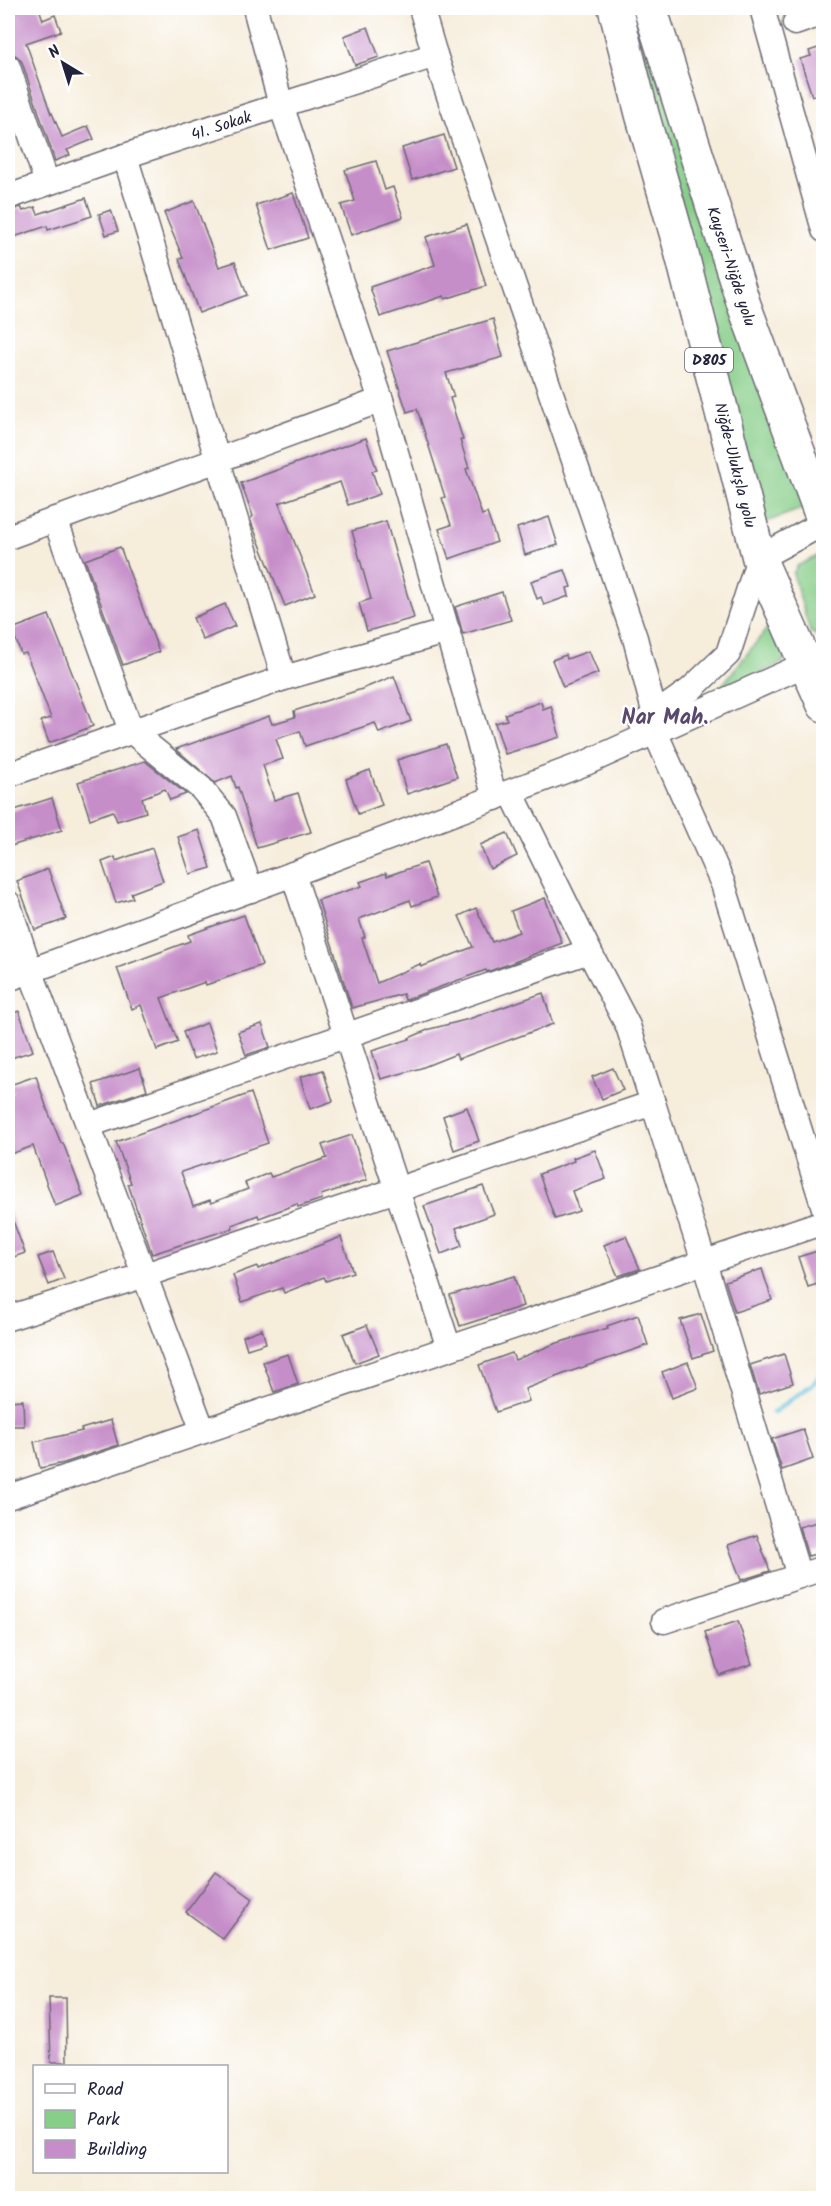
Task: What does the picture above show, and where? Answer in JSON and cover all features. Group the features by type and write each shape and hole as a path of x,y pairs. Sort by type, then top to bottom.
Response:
{"highway":[{"path":"609,8 642,114"},
{"name":"Niğde-Ulukışla yolu","path":"615,8 642,114 679,243 759,558 815,659 824,705"},
{"name":"Kayseri-Niğde yolu","path":"650,8 744,305 824,523"},
{"path":"673,8 744,305"}],"street":[{"path":"255,8 281,105 381,400 448,631 503,795 628,1026 704,1262 799,1576"},
{"path":"421,8 435,55 635,638 655,724 723,884 824,1208"},
{"path":"762,8 824,230"},
{"path":"795,23 824,13"},
{"name":"41. Sokak","path":"8,197 125,156 435,55"},
{"path":"8,68 47,183"},
{"path":"125,156 284,678"},
{"path":"8,537 381,400"},
{"path":"55,519 131,731 201,788 224,816 251,890"},
{"path":"655,724 728,654 759,558 824,523"},
{"path":"8,775 284,678 448,631"},
{"path":"8,979 586,763 655,724 815,659"},
{"path":"293,874 449,1348"},
{"path":"8,903 30,970 203,1431"},
{"path":"89,1125 589,951"},
{"path":"8,1318 145,1275 653,1103"},
{"path":"8,1497 824,1222"},
{"path":"664,1621 824,1569"}],"green space":[{"path":"652,48 807,507 763,523 642,52"},
{"path":"823,553 824,637 821,638 810,632 793,574 797,566"},
{"path":"770,625 778,628 789,653 783,662 712,698"}],"building":[{"path":"8,8 39,8 43,20 55,15 61,31 26,43 51,114 62,137 88,126 94,139 67,150 70,155 55,161 22,62 12,53 8,42"},
{"path":"368,27 379,57 355,65 344,36"},
{"path":"824,46 824,92 812,96 800,59 811,56 809,51"},
{"path":"444,135 454,167 412,180 402,148"},
{"path":"376,161 385,190 393,187 403,217 351,235 341,205 355,201 345,170"},
{"path":"293,193 308,238 271,250 256,205"},
{"path":"86,198 92,216 48,230 47,226 8,239 8,211 21,207 23,211 35,207 38,214"},
{"path":"194,201 219,267 235,262 247,295 199,313 179,259 183,258 164,213"},
{"path":"111,210 118,231 106,235 99,214"},
{"path":"467,224 486,286 445,299 444,296 380,317 370,287 435,265 426,237"},
{"path":"493,319 503,357 446,373 454,397 450,398 463,440 460,440 469,468 466,469 482,515 487,513 497,542 449,559 439,529 451,525 442,498 445,497 417,409 407,412 387,351"},
{"path":"366,438 377,470 372,471 380,494 348,505 340,482 279,503 315,594 285,606 251,522 250,519 253,516 241,483"},
{"path":"549,517 558,545 525,555 517,528"},
{"path":"386,521 414,618 367,631 359,603 371,599 352,531"},
{"path":"120,547 159,652 123,665 85,560"},
{"path":"565,570 571,587 567,588 569,596 544,605 541,597 537,599 531,581"},
{"path":"502,592 511,620 463,634 455,607"},
{"path":"225,604 235,626 203,640 193,618"},
{"path":"49,615 93,726 49,743 41,721 51,718 26,653 21,654 12,629"},
{"path":"589,651 598,673 563,687 552,660 566,655 567,659"},
{"path":"394,676 411,721 379,733 375,723 305,746 300,731 276,739 283,759 263,765 274,800 298,793 311,832 257,848 238,787 236,788 232,776 215,783 176,749 269,716 272,724 295,717 294,711"},
{"path":"541,702 543,709 551,706 560,737 505,754 495,723 507,720 505,714"},
{"path":"446,744 457,777 407,794 397,760"},
{"path":"145,761 186,794 170,800 165,789 142,798 146,812 117,821 113,811 90,819 78,782"},
{"path":"370,770 382,805 358,814 346,779"},
{"path":"52,798 62,830 11,846 8,834 8,812"},
{"path":"199,830 211,868 190,874 178,837"},
{"path":"507,833 517,856 490,869 480,845"},
{"path":"152,848 163,881 131,893 133,898 116,903 102,862 115,857 116,861"},
{"path":"425,863 437,897 412,906 410,900 359,919 365,937 362,938 377,983 420,964 421,967 473,947 459,916 476,908 492,942 519,932 511,911 545,898 562,943 405,1000 403,994 352,1008 318,900 362,886 360,882 386,873 387,876"},
{"path":"48,869 66,919 35,930 17,881"},
{"path":"244,915 262,965 161,998 178,1042 157,1050 141,1005 132,1009 117,968 190,941 188,935"},
{"path":"543,993 553,1024 458,1059 456,1054 421,1068 381,1079 372,1051 410,1039 430,1029 469,1019"},
{"path":"19,1011 33,1051 8,1059 8,1015"},
{"path":"207,1023 217,1051 193,1059 183,1032"},
{"path":"262,1024 270,1047 246,1055 238,1032"},
{"path":"140,1068 147,1090 100,1106 93,1084"},
{"path":"613,1068 623,1090 602,1099 592,1077"},
{"path":"323,1070 333,1101 310,1109 300,1077"},
{"path":"36,1076 47,1109 83,1195 55,1206 33,1146 8,1155 8,1094 13,1093 10,1085"},
{"path":"251,1093 268,1143 181,1172 193,1206 210,1200 211,1203 248,1189 245,1183 269,1173 271,1177 327,1158 322,1145 352,1135 367,1180 321,1195 322,1199 298,1207 297,1204 259,1218 258,1215 232,1225 233,1228 152,1254 116,1142"},
{"path":"467,1107 479,1141 454,1150 443,1116"},
{"path":"595,1150 606,1179 572,1191 579,1211 555,1219 539,1174 574,1161 573,1158"},
{"path":"483,1186 494,1214 456,1228 462,1246 441,1254 424,1206"},
{"path":"8,1210 25,1253 8,1259"},
{"path":"626,1236 640,1269 618,1276 604,1245"},
{"path":"341,1237 353,1272 326,1281 324,1277 284,1293 282,1288 242,1302 233,1275 257,1266 258,1269"},
{"path":"824,1249 824,1282 808,1287 798,1257"},
{"path":"53,1252 64,1279 49,1285 38,1257"},
{"path":"762,1269 772,1300 735,1312 725,1281"},
{"path":"514,1276 523,1306 460,1326 450,1295"},
{"path":"701,1314 713,1351 693,1358 680,1320"},
{"path":"638,1315 648,1345 525,1389 529,1401 496,1412 479,1365 512,1353 515,1360 554,1344 608,1328 607,1326"},
{"path":"367,1325 379,1354 355,1363 343,1334"},
{"path":"262,1329 266,1343 247,1349 243,1336"},
{"path":"288,1354 298,1384 274,1392 263,1362"},
{"path":"784,1354 793,1383 759,1394 750,1365"},
{"path":"688,1362 698,1388 672,1398 662,1372"},
{"path":"23,1400 24,1426 8,1426 8,1401"},
{"path":"111,1420 118,1445 64,1463 40,1468 34,1442 82,1431 81,1429"},
{"path":"803,1429 813,1459 782,1470 772,1439"},
{"path":"824,1520 824,1552 808,1556 799,1527"},
{"path":"757,1535 770,1571 741,1580 728,1545"},
{"path":"738,1621 752,1664 719,1675 705,1632"},
{"path":"216,1872 253,1899 223,1939 186,1912"},
{"path":"49,1998 66,1998 67,2062 51,2062"}],"waterway":[{"path":"773,1413 814,1383 824,1369"}],"district":[{"name":"Nar Mah.","path":"665,716"}]}
